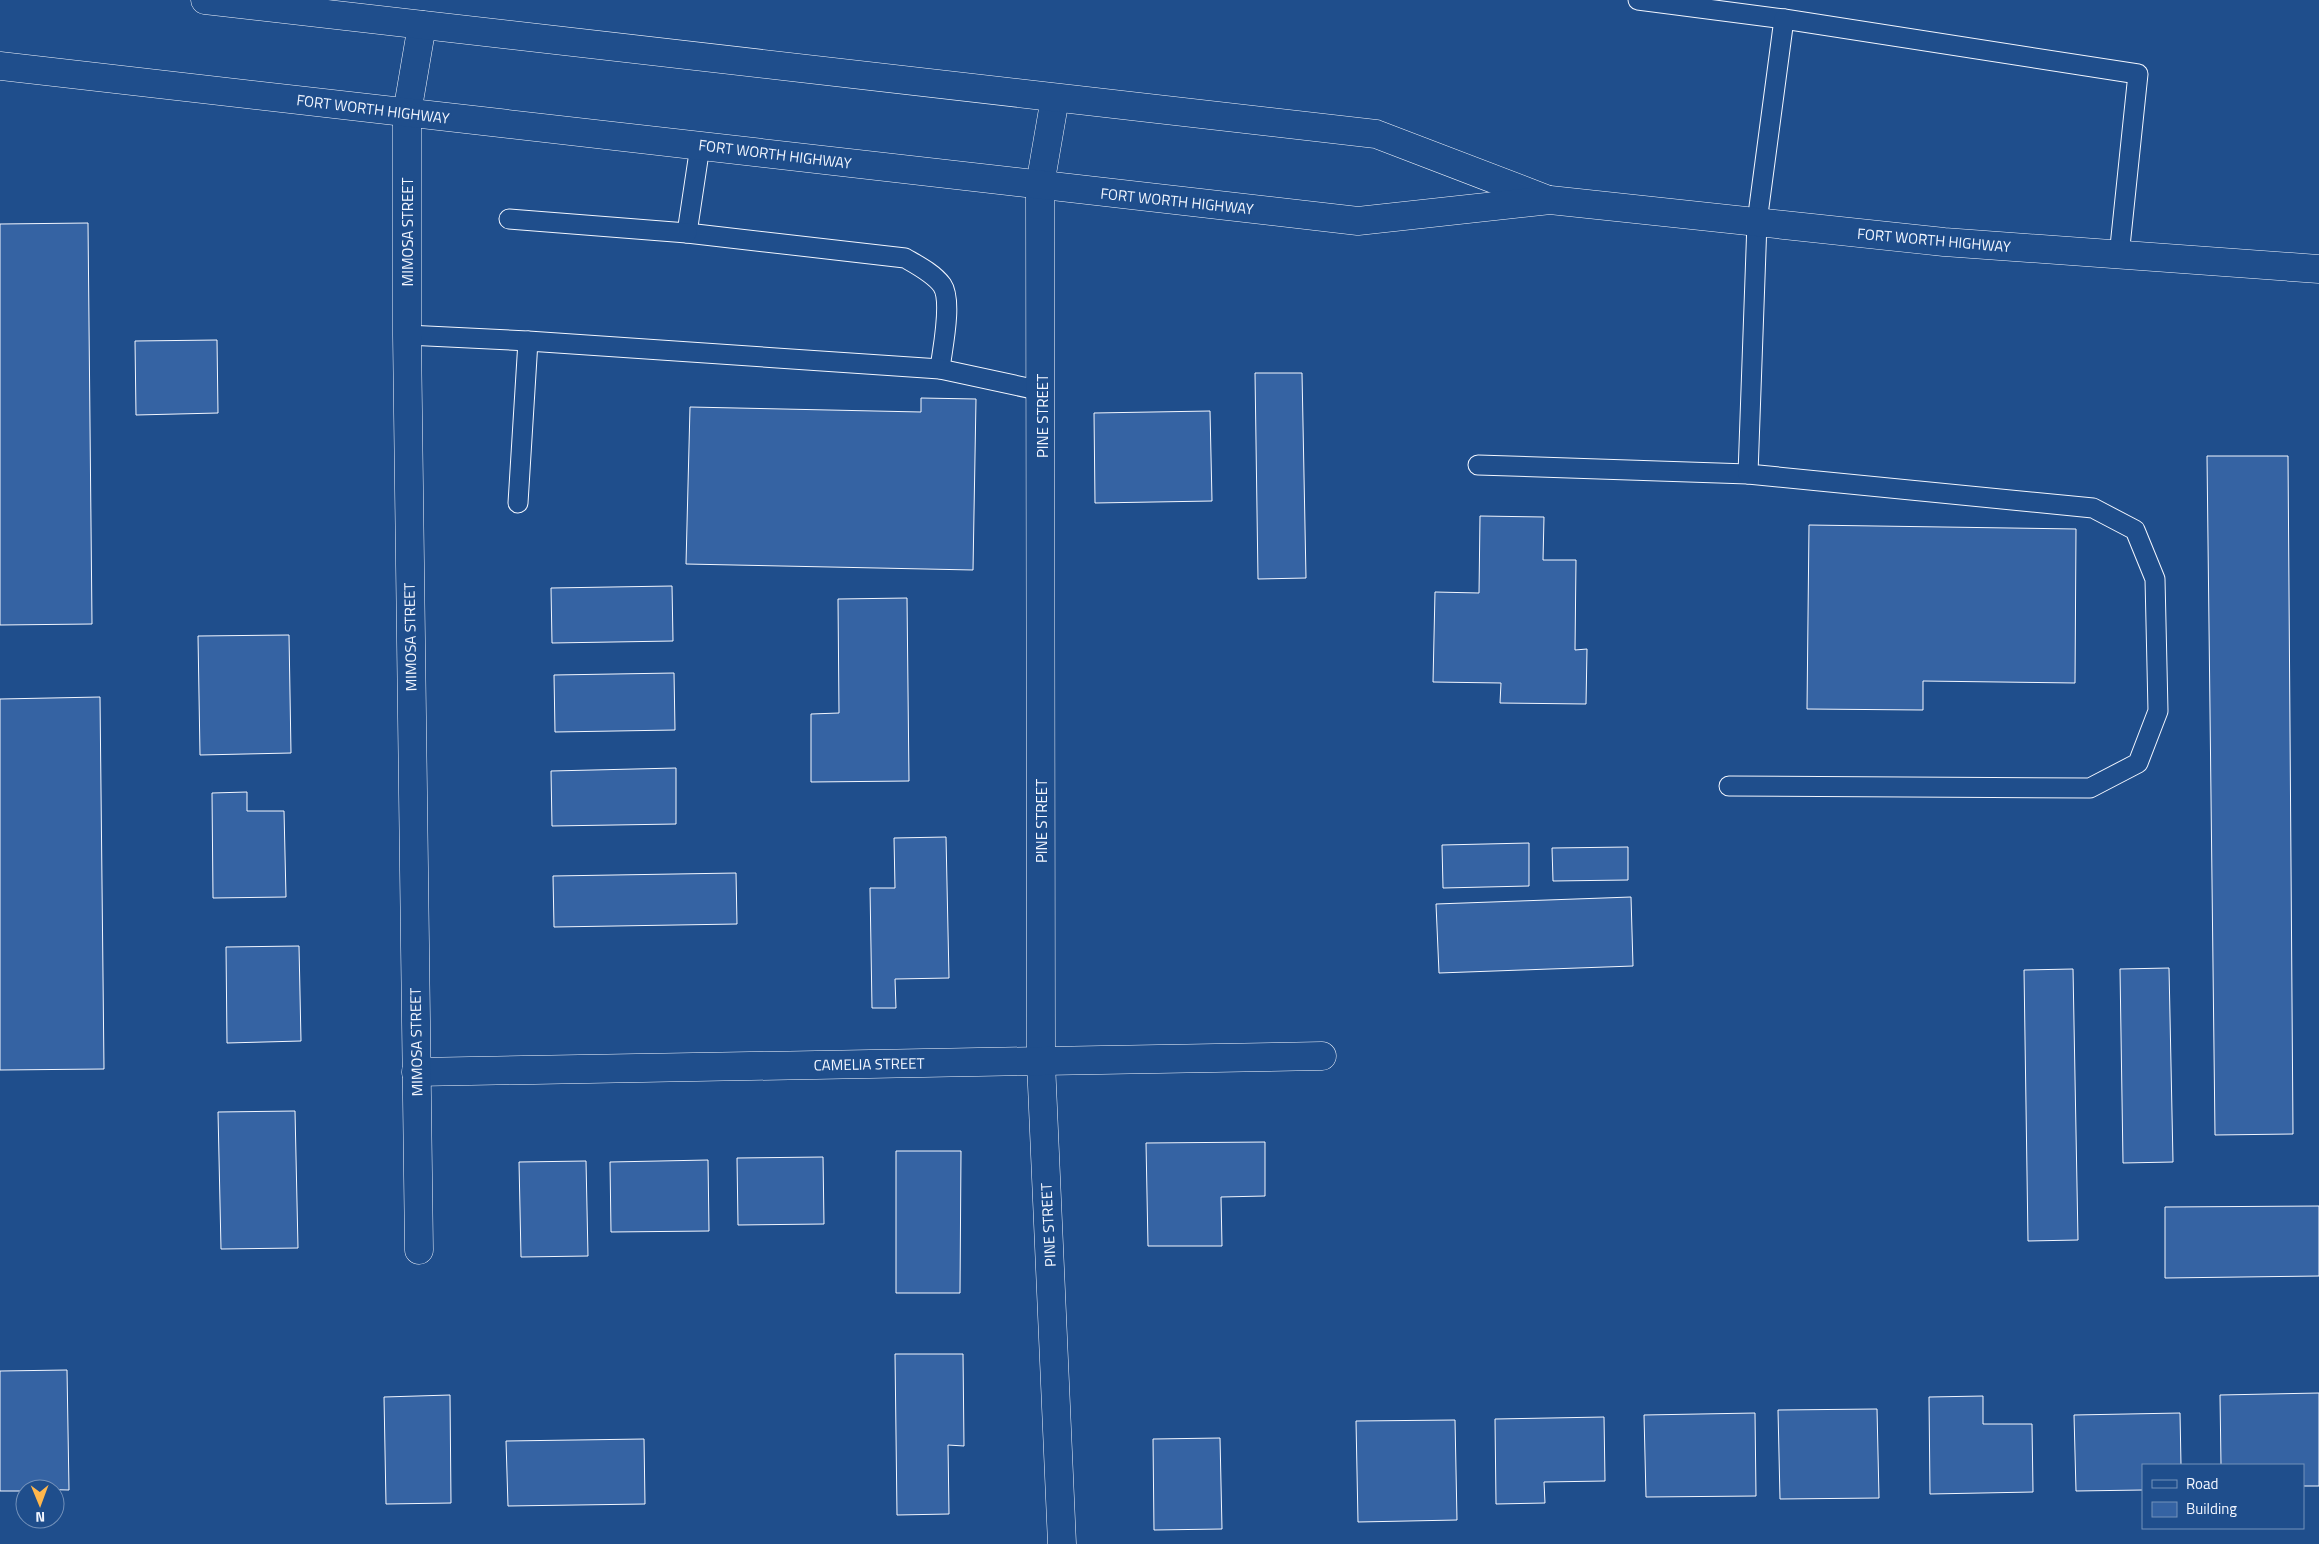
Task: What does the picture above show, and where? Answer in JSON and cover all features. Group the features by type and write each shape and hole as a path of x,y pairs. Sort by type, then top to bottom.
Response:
{"main road":[{"name":"FORT WORTH HIGHWAY","path":"205,0 1376,134 1550,200"},
{"name":"MIMOSA STREET","path":"419,1250 406,334 407,113 422,25"},
{"name":"FORT WORTH HIGHWAY","path":"0,66 1358,221 1550,200 1944,242 2319,269"},
{"name":"PINE STREET","path":"1055,98 1040,185 1042,391 1040,1062 1062,1544"},
{"name":"CAMELIA STREET","path":"416,1072 1322,1056"}],"lane":[{"path":"1638,0 1784,19 2138,74 2119,256"},
{"path":"1748,474 1757,222 1784,19"},
{"path":"687,233 700,146"},
{"path":"509,219 687,233 905,258 924,269 943,286 948,316 940,369"},
{"path":"406,334 940,369 1042,391"},
{"path":"518,503 528,341"},
{"path":"1478,465 1748,474 2093,508 2135,530 2155,579 2158,711 2138,763 2090,788 1729,786"}],"building":[{"path":"88,223 92,624 0,625 0,224"},
{"path":"217,340 218,413 136,415 135,341"},
{"path":"1255,373 1302,373 1306,578 1258,579"},
{"path":"921,398 976,399 973,570 686,564 690,407 921,412"},
{"path":"1210,411 1212,501 1095,503 1094,413"},
{"path":"2207,456 2288,456 2293,1134 2215,1135"},
{"path":"1480,516 1544,517 1543,560 1576,560 1575,650 1587,649 1586,704 1500,703 1501,683 1433,682 1435,592 1479,593"},
{"path":"1809,525 2076,529 2075,683 1923,681 1923,710 1807,709"},
{"path":"672,586 673,641 552,643 551,588"},
{"path":"907,598 909,781 811,782 811,714 839,713 838,599"},
{"path":"289,635 291,753 200,755 198,636"},
{"path":"674,673 675,730 555,732 554,675"},
{"path":"100,697 104,1069 0,1070 0,699"},
{"path":"676,768 676,824 552,826 551,771"},
{"path":"247,792 247,811 284,811 286,897 213,898 212,793"},
{"path":"946,837 949,978 895,979 896,1008 872,1008 870,888 895,888 894,838"},
{"path":"1529,843 1529,886 1443,888 1442,845"},
{"path":"1628,847 1628,880 1553,881 1552,848"},
{"path":"736,873 737,924 554,927 553,876"},
{"path":"1631,897 1633,966 1439,973 1436,904"},
{"path":"299,946 301,1041 227,1043 226,947"},
{"path":"2169,968 2173,1162 2123,1163 2120,969"},
{"path":"2073,969 2078,1240 2028,1241 2024,970"},
{"path":"295,1111 298,1248 221,1249 218,1112"},
{"path":"1265,1142 1265,1196 1221,1197 1222,1246 1148,1246 1146,1143"},
{"path":"896,1151 961,1151 960,1293 896,1293"},
{"path":"823,1157 824,1224 738,1225 737,1158"},
{"path":"708,1160 709,1231 611,1232 610,1162"},
{"path":"586,1161 588,1256 521,1257 519,1162"},
{"path":"2319,1206 2319,1276 2165,1278 2165,1207"},
{"path":"895,1354 963,1354 964,1446 948,1445 949,1514 897,1515"},
{"path":"67,1370 69,1490 65,1490 65,1479 15,1479 15,1491 0,1491 0,1371"},
{"path":"2319,1393 2319,1486 2304,1486 2304,1464 2221,1464 2220,1395"},
{"path":"450,1395 451,1503 386,1504 384,1397"},
{"path":"1983,1396 1983,1424 2032,1424 2033,1492 1930,1494 1929,1397"},
{"path":"1877,1409 1879,1498 1780,1499 1778,1410"},
{"path":"1755,1413 1756,1496 1646,1497 1644,1415"},
{"path":"2180,1413 2181,1464 2142,1464 2142,1490 2076,1491 2074,1415"},
{"path":"1604,1417 1605,1481 1544,1482 1545,1503 1496,1504 1495,1419"},
{"path":"1455,1420 1457,1520 1358,1522 1356,1421"},
{"path":"1220,1438 1222,1529 1154,1530 1153,1439"},
{"path":"644,1439 645,1504 508,1506 506,1441"}]}
